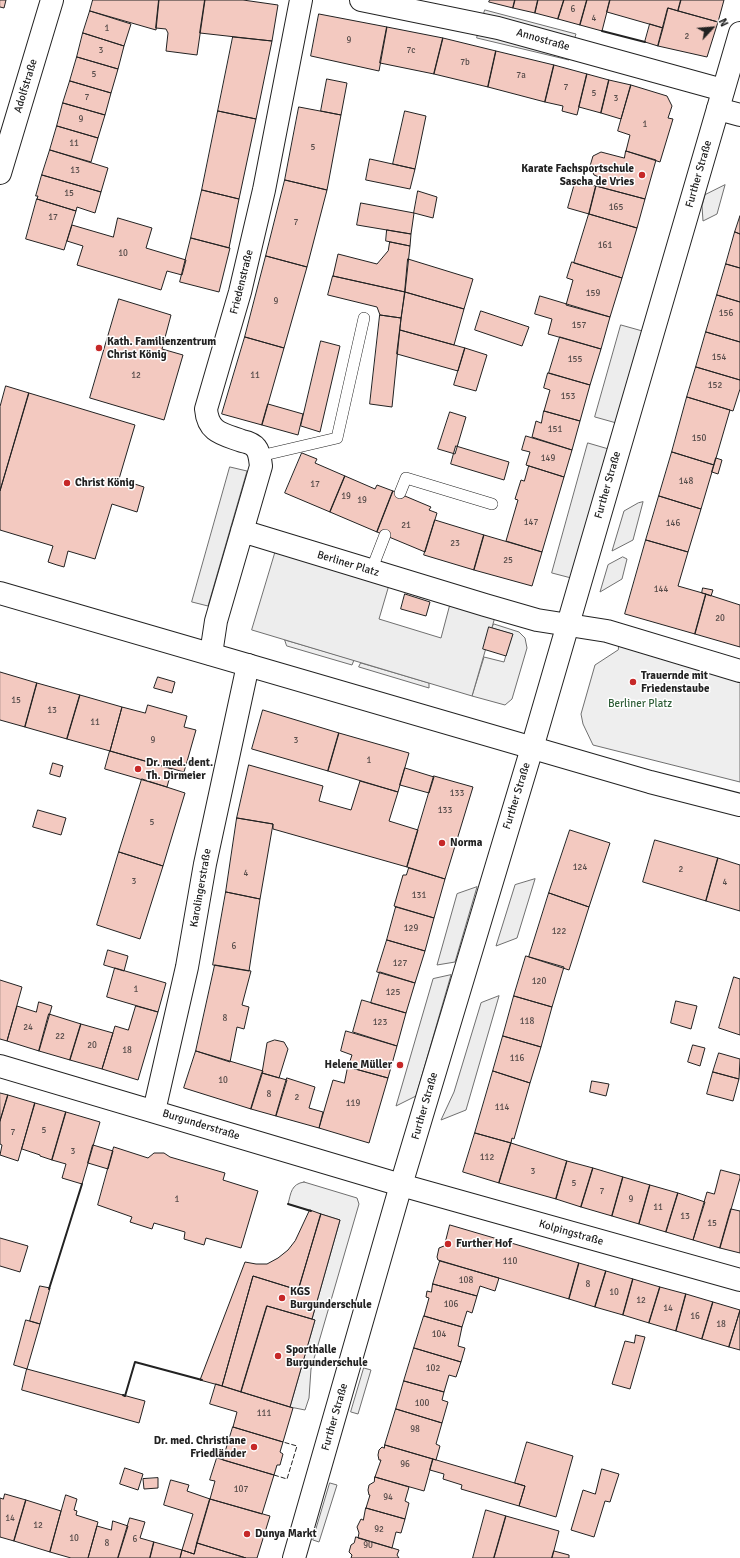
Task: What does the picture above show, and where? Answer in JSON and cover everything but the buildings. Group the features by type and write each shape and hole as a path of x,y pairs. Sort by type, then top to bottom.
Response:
{"street":[{"name":"Adolfstraße","path":"0,173 52,0"},
{"name":"Friedenstraße","path":"260,456 256,448 249,443 221,434 212,428 207,419 206,409 240,292 264,190 301,0"},
{"name":"Annostraße","path":"361,0 498,28 720,100 740,115"},
{"name":"Further Straße","path":"294,1558 401,1185 532,748 740,33"},
{"path":"211,654 216,621 261,466 260,456"},
{"name":"Berliner Platz","path":"242,531 529,618 607,631 740,671"},
{"path":"0,593 650,782 740,805"},
{"name":"Karolingerstraße","path":"154,1111 186,967 205,864 248,665"},
{"name":"Burgunderstraße","path":"0,1066 401,1185"},
{"name":"Kolpingstraße","path":"401,1185 740,1280"}],"lane":[{"path":"260,456 337,438 364,318"},
{"path":"400,494 406,478 492,504"},
{"path":"371,571 384,535"}],"green space":[{"path":"494,624 519,632 525,638 527,648 512,699 505,705 472,696 484,657 504,662 512,634 492,628"},
{"path":"285,640 354,660 352,665 287,646"},
{"name":"Berliner Platz","path":"619,645 740,680 740,782 593,745 583,724 581,714 595,665 618,650"},
{"path":"361,663 429,683 429,688 359,667"},
{"path":"304,1182 357,1198 359,1204 311,1369 309,1398 305,1410 290,1407 315,1320 312,1319 340,1220 288,1204 294,1187"}],"shaded area":[{"path":"485,10 576,34 574,40 483,17"},
{"path":"479,30 571,53 569,60 477,38"},
{"path":"725,185 717,214 703,221 702,206 705,195"},
{"path":"621,325 646,332 620,424 595,417"},
{"path":"588,443 612,450 575,579 552,573"},
{"path":"230,467 247,471 208,606 192,602"},
{"path":"643,502 633,540 612,551 624,511 638,503"},
{"path":"276,550 389,585 379,619 441,638 450,604 495,617 472,696 252,630"},
{"path":"623,557 627,559 622,579 600,592 608,565"},
{"path":"535,879 517,938 496,946 515,885"},
{"path":"477,887 455,962 437,965 457,894"},
{"path":"451,975 416,1096 396,1106 433,979"},
{"path":"499,996 466,1110 441,1120 454,1092 481,1003"},
{"path":"364,1368 371,1370 358,1414 351,1412"},
{"path":"330,1483 337,1485 319,1542 313,1540"}],"fence":[{"path":"274,1475 287,1479 297,1446 283,1442"}],"wall":[{"path":"602,31 645,42"},
{"path":"49,1289 82,1184"},
{"path":"288,1204 311,1211"},
{"path":"123,1395 125,1396 135,1362 202,1380"}],"place":[{"name":"Karate Fachsportschule Sascha de Vries","path":"642,175"},
{"name":"Kath. Familienzentrum Christ König","path":"99,348"},
{"name":"Christ König","path":"67,483"},
{"name":"Trauernde mit Friedenstaube","path":"633,682"},
{"name":"Dr. med. dent. Th. Dirmeier","path":"138,769"},
{"name":"Norma","path":"442,843"},
{"name":"Helene Müller","path":"400,1065"},
{"name":"Further Hof","path":"448,1244"},
{"name":"KGS Burgunderschule","path":"282,1298"},
{"name":"Sporthalle Burgunderschule","path":"278,1356"},
{"name":"Dr. med. Christiane Friedländer","path":"254,1447"},
{"name":"Dunya Markt","path":"247,1534"}]}
